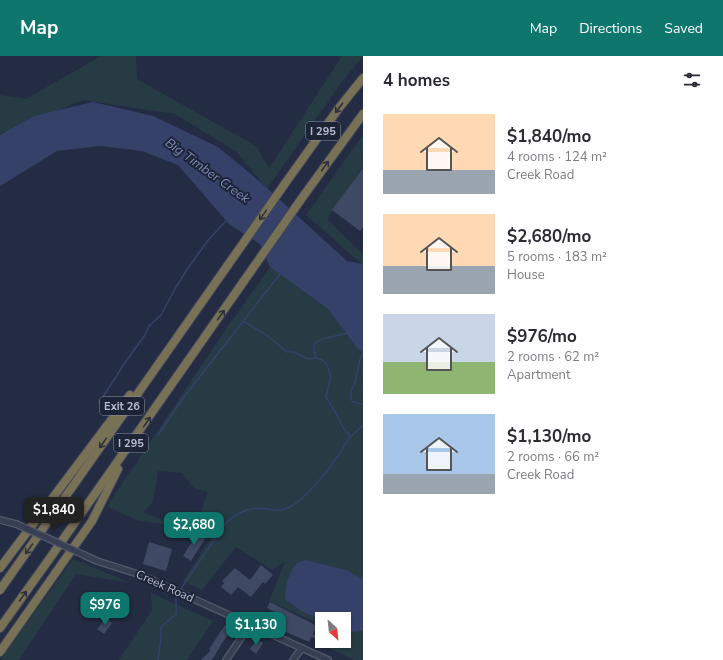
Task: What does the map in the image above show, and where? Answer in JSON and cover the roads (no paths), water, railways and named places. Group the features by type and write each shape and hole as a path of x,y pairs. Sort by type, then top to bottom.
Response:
{"highway":[{"name":"I 295","path":"0,590 284,185 363,78"},
{"name":"I 295","path":"0,628 138,434 302,198 363,114"},
{"name":"Exit 26","path":"0,568 206,296"},
{"path":"0,652 92,521 138,434"}],"street":[{"name":"Creek Road","path":"0,520 16,524 97,561 141,575 328,660"},
{"path":"226,660 250,625"},
{"path":"293,660 302,648"}],"water":[{"name":"Big Timber Creek","path":"93,102 153,116 218,147 258,180 347,261 363,264 363,353 356,347 329,310 270,267 260,244 229,224 178,165 142,151 100,146 57,151 0,186 0,135 34,116"},
{"path":"306,560 346,570 363,579 363,631 351,632 351,612 315,612 315,617 301,611 286,600 285,592 287,582 293,569 300,562"}],"waterway":[{"path":"99,403 145,335 149,326 161,315 190,265 209,239 227,220"},
{"path":"158,435 184,397 280,274"},
{"path":"243,321 268,336 287,352 293,352 309,359 316,358 326,363 331,376 326,397 344,429 351,436"},
{"path":"316,358 314,349 315,343 322,339 348,333"},
{"path":"363,353 360,359 355,383 351,391 351,399 353,402 363,404"},
{"path":"182,587 229,520 241,512 250,509 260,508 282,510 297,503 324,475 351,436 363,425"},
{"path":"158,660 161,627 176,614 176,598"}]}
